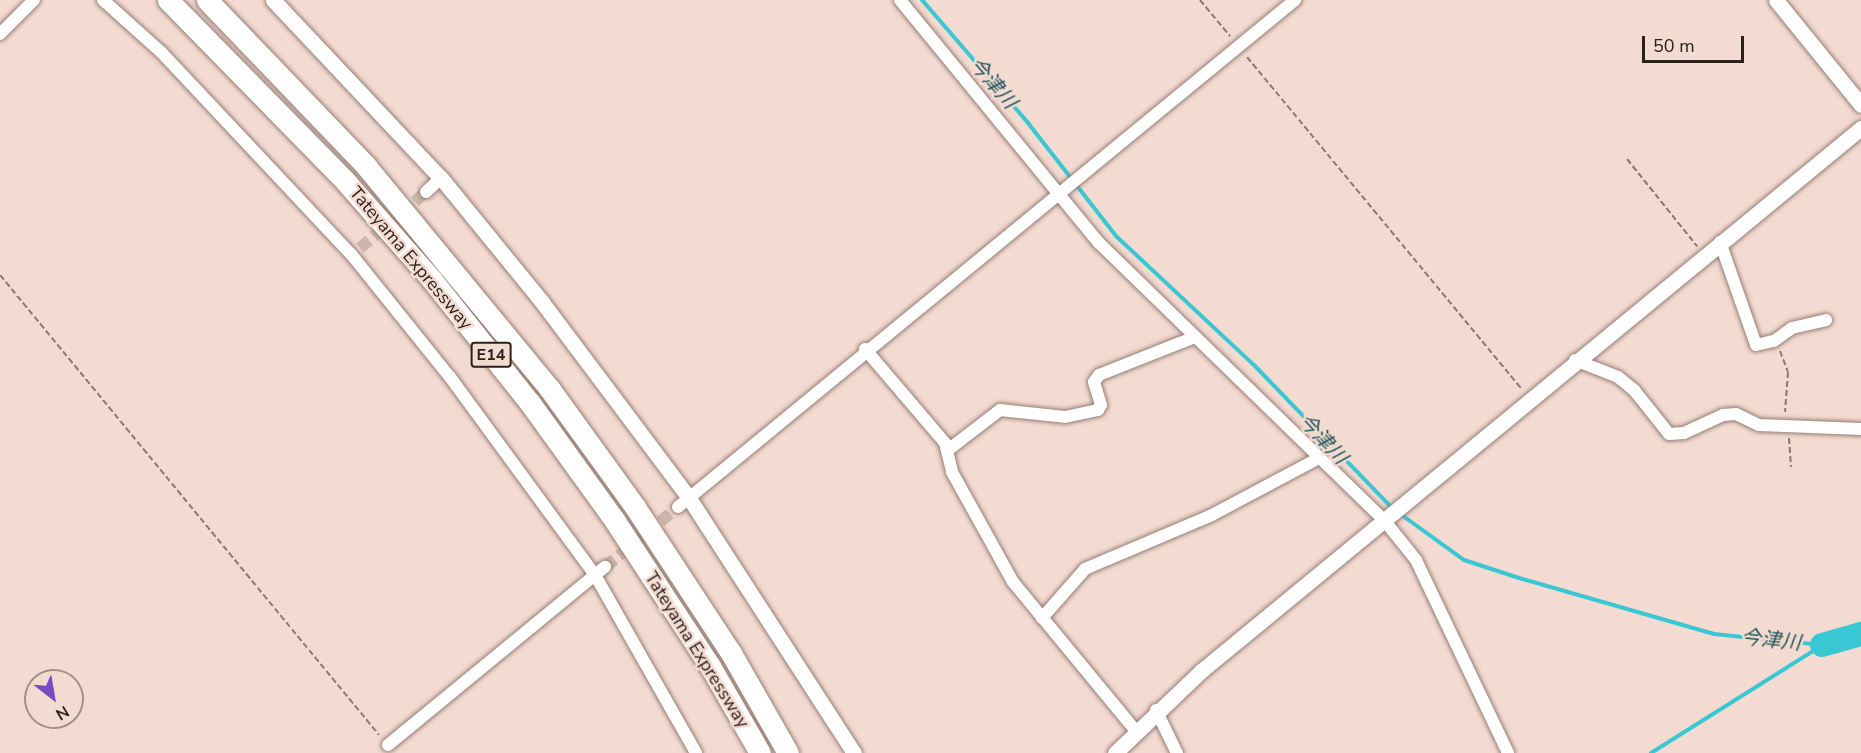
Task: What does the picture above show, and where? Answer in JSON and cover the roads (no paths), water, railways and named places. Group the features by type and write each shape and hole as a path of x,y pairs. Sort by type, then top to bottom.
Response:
{"highway":[{"name":"Tateyama Expressway","path":"168,0 346,182 432,280 530,403 615,521 710,666 760,753"},
{"name":"Tateyama Expressway","path":"207,0 366,166 549,388 641,516 731,653 788,753"}],"street":[{"path":"0,34 34,0"},
{"path":"103,0 162,53 355,251 600,571 696,753"},
{"path":"273,0 441,178 542,302 683,502 854,753"},
{"path":"900,0 1099,243 1384,520 1416,560 1508,753"},
{"path":"683,502 865,349 1295,0"},
{"path":"1776,0 1861,105"},
{"path":"1115,753 1156,710 1575,360 1861,128"},
{"path":"426,192 441,178"},
{"path":"1720,242 1756,345 1774,341 1792,328 1826,320"},
{"path":"948,450 1000,410 1065,417 1098,410 1101,405 1094,382 1099,375 1195,337"},
{"path":"865,349 948,450 952,472 1013,582 1136,731"},
{"path":"1575,360 1618,377 1634,390 1669,434 1684,433 1723,415 1736,414 1759,425 1861,429"},
{"path":"1042,618 1085,569 1210,516 1319,458"},
{"path":"388,745 600,571"},
{"path":"1156,710 1177,753"}],"waterway":[{"name":"今津川","path":"922,0 1028,123 1116,236 1254,365 1393,509"},
{"name":"今津川","path":"1399,513 1464,560 1519,578 1714,634 1822,645"},
{"name":"今津川","path":"1822,645 1861,634"},
{"path":"1651,753 1821,646"}],"tunnel":[{"path":"360,248 426,192"},
{"path":"605,567 678,507"}]}
